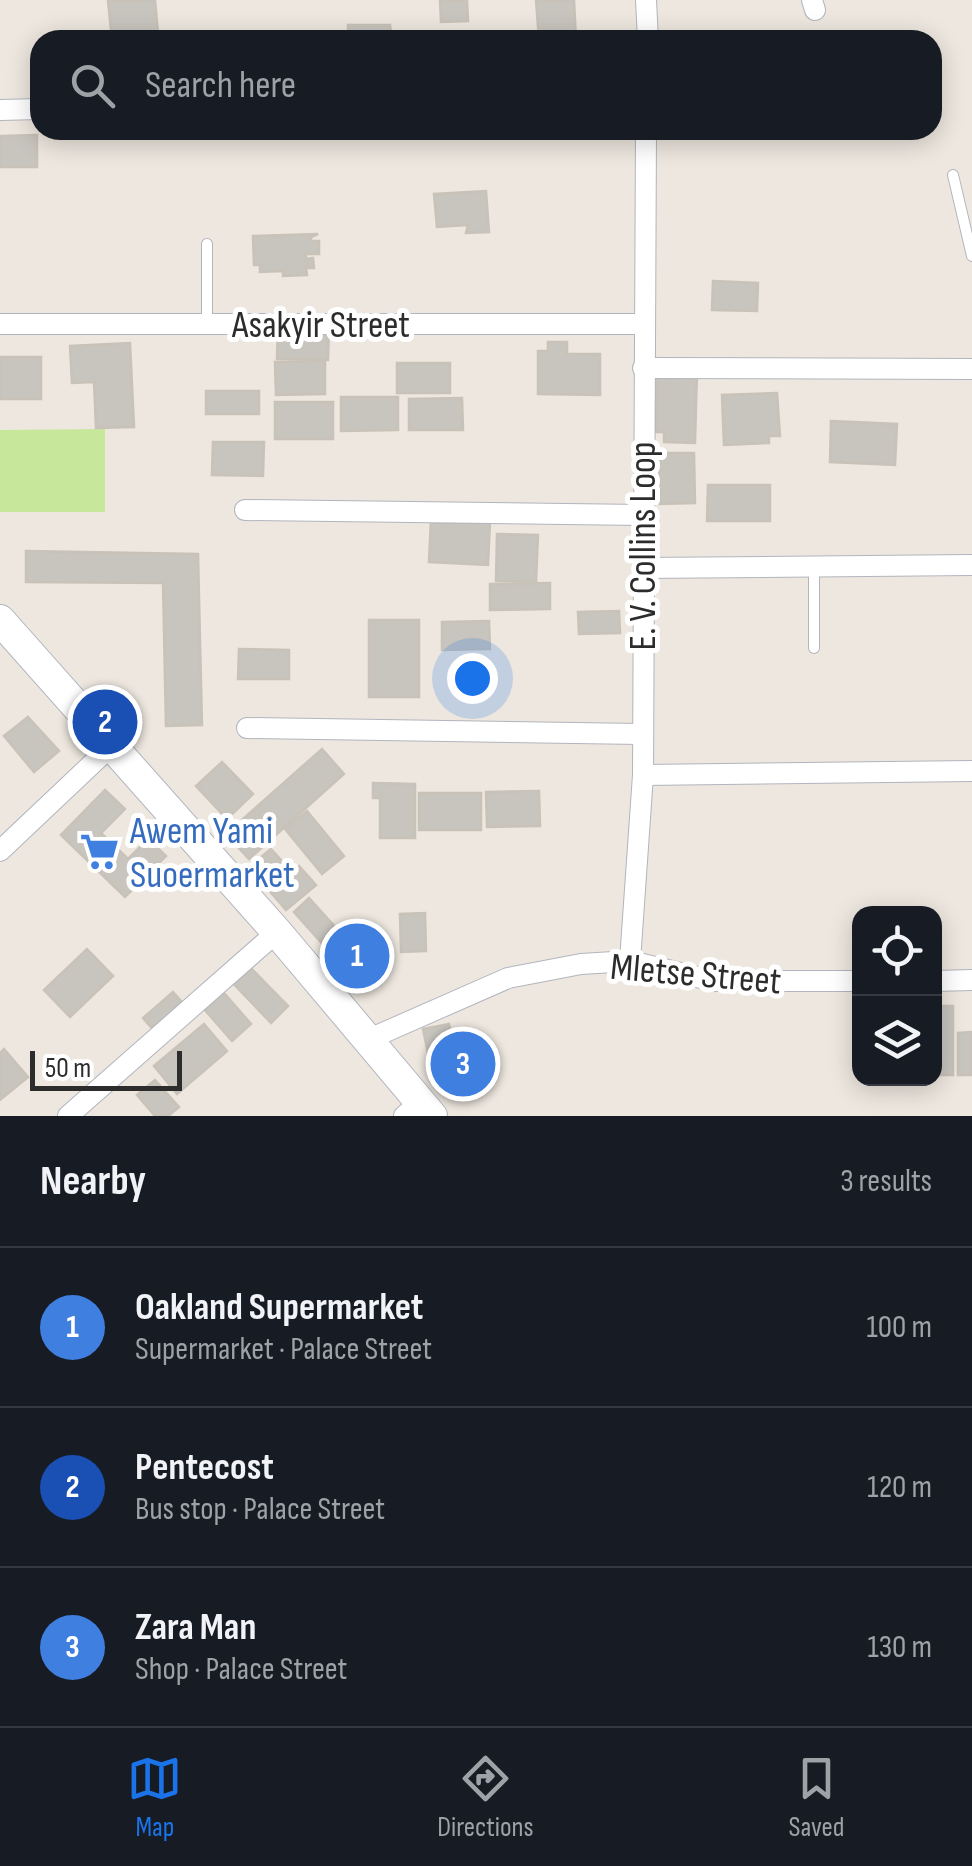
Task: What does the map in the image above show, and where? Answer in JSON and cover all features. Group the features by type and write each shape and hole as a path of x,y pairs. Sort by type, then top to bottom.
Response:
{"street":[{"path":"646,0 648,30"},
{"path":"0,110 30,109"},
{"name":"E. V. Collins Loop","path":"630,961 642,775 646,140"},
{"name":"Asakyir Street","path":"0,324 643,324"},
{"path":"643,368 972,369"},
{"path":"244,510 642,516"},
{"path":"642,568 972,564"},
{"path":"0,620 277,932 367,1040 418,1111"},
{"path":"246,728 641,734"},
{"path":"0,851 110,746"},
{"path":"642,775 972,772"},
{"path":"68,1116 277,932"},
{"name":"Mletse Street","path":"367,1040 508,978 630,961 714,981 852,981"},
{"path":"942,981 972,980"}],"lane":[{"path":"953,175 972,256"},
{"path":"207,244 207,324"},
{"path":"814,568 814,648"}],"green space":[{"path":"105,429 105,512 0,512 0,430"}],"building":[{"path":"155,0 158,30 111,30 108,1"},
{"path":"440,0 467,0 468,21 441,22"},
{"path":"536,0 574,0 576,30 538,30"},
{"path":"348,25 390,25 391,30 348,30"},
{"path":"30,135 30,140 37,140 37,167 0,167 0,136"},
{"path":"486,191 489,232 466,233 468,225 437,227 434,194"},
{"path":"318,234 311,241 319,241 319,254 306,254 306,259 313,258 314,268 306,268 307,275 260,272 260,265 254,265 253,236"},
{"path":"713,281 758,283 757,311 712,310"},
{"path":"278,326 329,328 328,360 277,359"},
{"path":"548,342 567,342 567,354 600,354 600,395 538,394 538,351 548,351"},
{"path":"130,343 134,427 96,428 94,382 72,383 70,346"},
{"path":"0,357 41,357 41,399 0,399"},
{"path":"325,361 325,394 276,395 275,362"},
{"path":"397,363 450,363 450,393 397,393"},
{"path":"657,370 697,371 695,443 664,442 664,432 656,432"},
{"path":"206,391 259,391 259,414 206,414"},
{"path":"777,393 780,436 769,436 769,443 724,445 722,395"},
{"path":"341,397 398,397 398,430 341,431"},
{"path":"462,398 463,430 409,430 409,399"},
{"path":"275,402 333,402 333,439 275,439"},
{"path":"831,421 897,424 895,465 830,462"},
{"path":"213,442 264,442 263,476 212,475"},
{"path":"659,453 694,453 695,503 660,504"},
{"path":"708,485 770,485 770,521 707,521"},
{"path":"431,519 490,522 488,565 429,562"},
{"path":"497,534 538,535 536,582 496,581"},
{"path":"26,551 198,554 202,725 166,726 163,583 26,582"},
{"path":"550,583 550,609 490,610 490,584"},
{"path":"619,611 620,633 579,634 578,612"},
{"path":"369,620 419,620 419,697 369,697"},
{"path":"489,621 490,649 442,650 442,622"},
{"path":"239,649 289,650 289,679 238,679"},
{"path":"28,717 59,751 34,772 4,736"},
{"path":"322,749 344,774 249,859 226,834"},
{"path":"222,762 253,794 227,819 196,786"},
{"path":"373,783 415,784 415,838 380,838 380,798 373,798"},
{"path":"105,790 125,809 101,833 128,859 148,839 166,856 125,897 61,835"},
{"path":"539,791 540,826 487,827 486,792"},
{"path":"419,793 481,793 481,830 419,830"},
{"path":"307,811 344,856 322,874 285,829"},
{"path":"271,849 292,872 299,866 316,885 286,910 249,867"},
{"path":"309,898 348,941 381,955 368,979 336,959 294,912"},
{"path":"425,913 426,951 401,952 400,914"},
{"path":"87,949 113,976 70,1017 44,990"},
{"path":"245,962 288,1006 271,1023 228,978"},
{"path":"217,985 251,1024 232,1041 198,1002"},
{"path":"173,992 187,1008 157,1034 143,1018"},
{"path":"942,1006 953,1006 953,1075 942,1075"},
{"path":"204,1024 227,1051 177,1094 154,1066"},
{"path":"449,1024 458,1068 432,1073 423,1029"},
{"path":"972,1032 972,1075 958,1075 958,1033"},
{"path":"4,1049 28,1077 0,1100 0,1053"},
{"path":"155,1080 179,1107 168,1116 155,1116 137,1095"}],"place":[{"name":"Pentecost","path":"105,722"},
{"name":"Awem Yami Suoermarket","path":"100,852"},
{"name":"Oakland Supermarket","path":"357,956"},
{"name":"Zara Man","path":"463,1064"}]}
